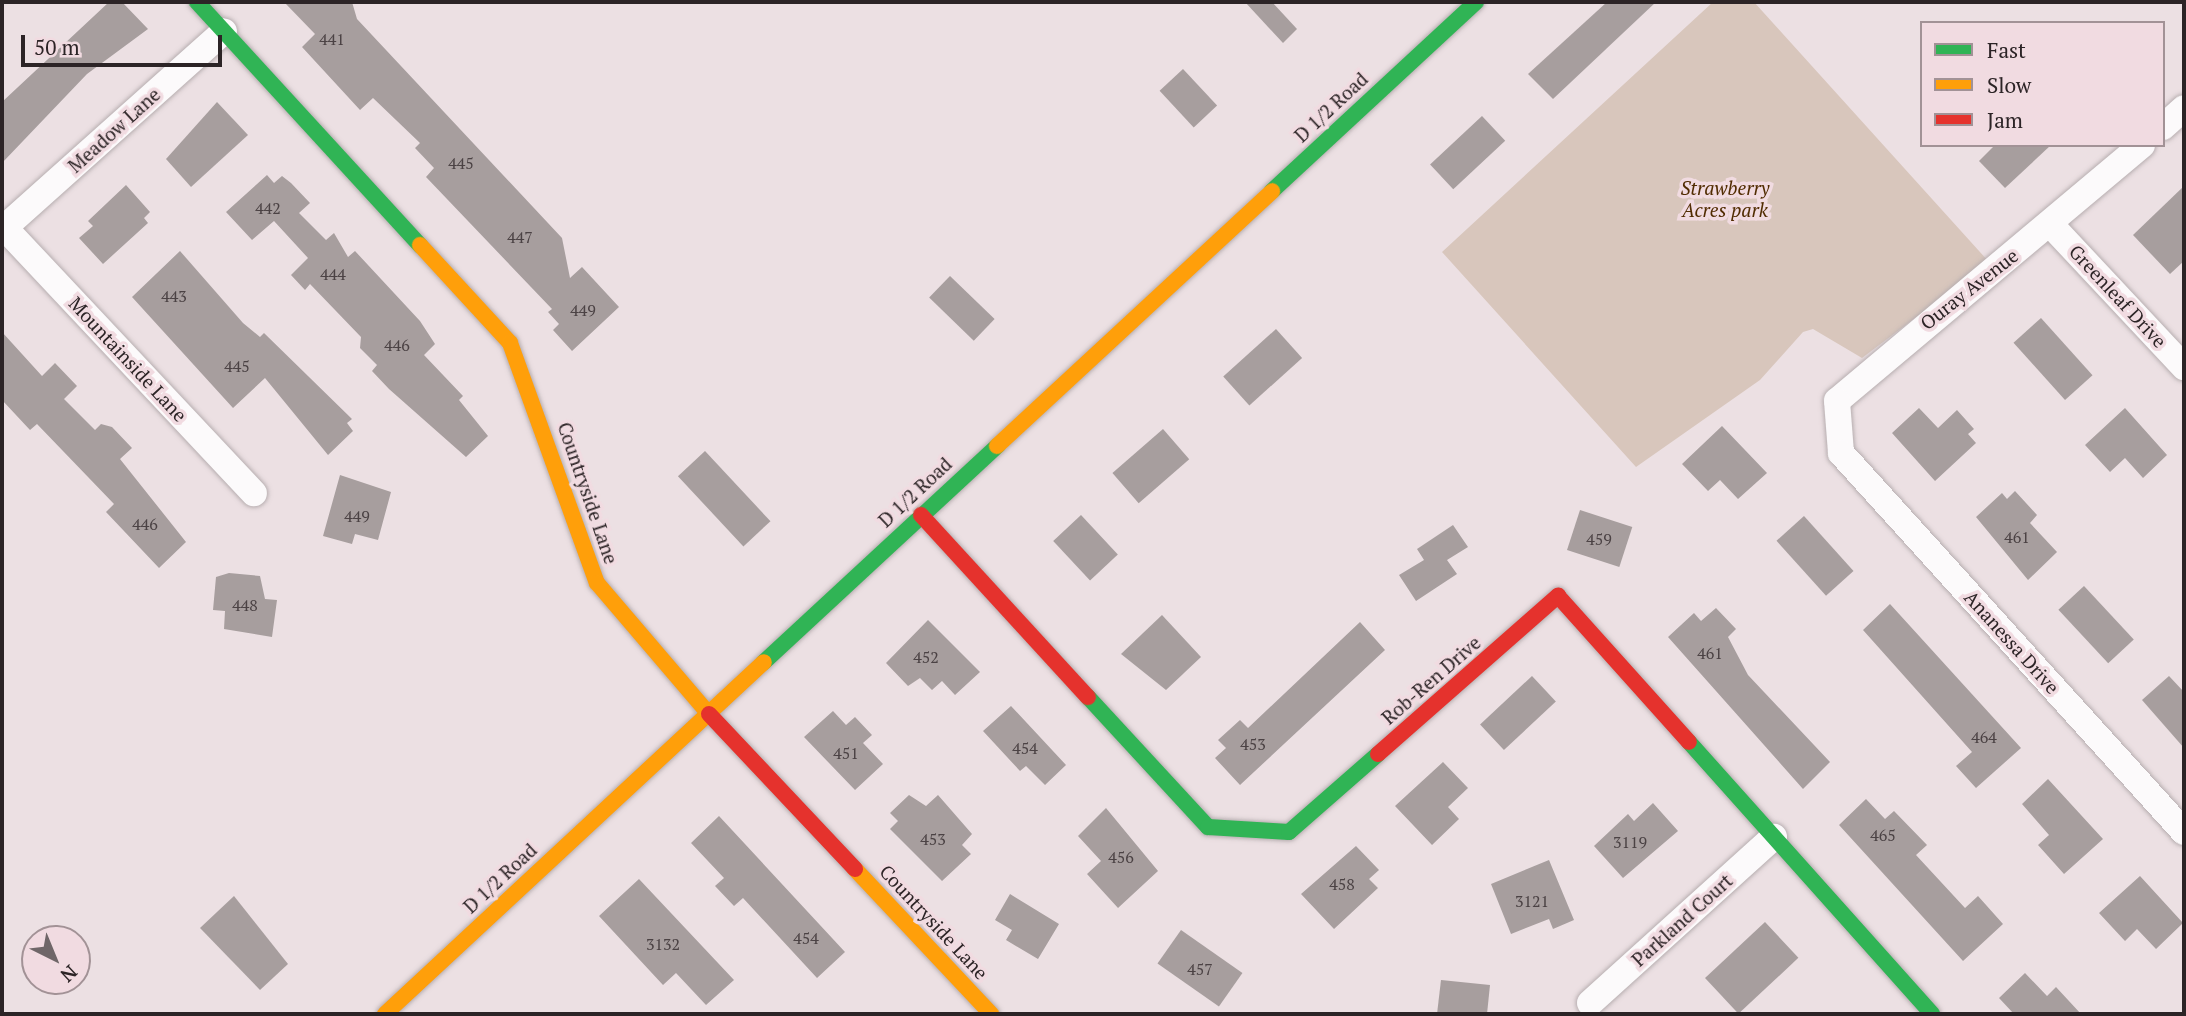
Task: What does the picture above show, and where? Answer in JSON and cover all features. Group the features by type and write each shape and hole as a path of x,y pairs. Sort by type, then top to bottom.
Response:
{"street":[{"name":"Countryside Lane","path":"197,2 510,343 597,583 709,714 991,1014"},
{"name":"D 1/2 Road","path":"385,1014 1476,2"},
{"name":"Meadow Lane","path":"3,226 224,32"},
{"path":"2165,125 2184,108"},
{"name":"Ouray Avenue","path":"1841,453 1837,401 1921,324 2051,225 2140,147"},
{"name":"Greenleaf Drive","path":"2051,225 2184,367"},
{"name":"Mountainside Lane","path":"3,226 254,494"},
{"name":"Ananessa Drive","path":"1841,453 2184,832"},
{"name":"Rob-Ren Drive","path":"921,515 1208,827 1289,832 1558,596 1932,1014"},
{"name":"Parkland Court","path":"1590,1003 1774,837"}],"green space":[{"name":"Strawberry Acres park","path":"1713,2 1754,2 1989,262 1862,358 1813,329 1803,332 1760,380 1636,467 1442,252"}],"building":[{"path":"109,2 122,2 148,29 87,74 2,163 2,102"},
{"path":"284,2 352,2 357,19 562,238 570,278 582,267 619,307 572,351 553,330 559,324 548,312 552,309 426,177 434,168 415,148 420,143 373,98 360,110 302,47 315,34"},
{"path":"1245,2 1272,2 1297,29 1283,43"},
{"path":"1607,2 1656,2 1553,99 1528,74"},
{"path":"1183,69 1217,106 1194,127 1160,91"},
{"path":"217,102 248,135 191,187 166,159"},
{"path":"1482,116 1505,141 1453,189 1430,164"},
{"path":"1993,147 2049,147 2005,188 1979,161"},
{"path":"267,175 274,183 282,176 291,183 310,203 299,213 326,240 334,233 348,257 355,251 420,321 435,344 424,355 463,396 459,400 488,436 466,457 389,389 372,371 377,365 360,348 361,337 310,284 305,290 291,275 308,258 274,221 252,240 226,212"},
{"path":"126,185 150,212 144,218 148,223 103,264 79,238 93,226 88,221"},
{"path":"2184,186 2184,261 2170,274 2133,235"},
{"path":"180,251 243,323 260,337 264,333 352,419 347,423 353,431 328,455 265,378 233,408 132,297"},
{"path":"950,276 995,319 974,341 929,298"},
{"path":"2041,318 2093,375 2065,400 2014,343"},
{"path":"1276,329 1302,358 1249,405 1223,377"},
{"path":"2,332 42,376 55,363 77,386 64,399 95,430 101,424 112,427 132,448 120,459 186,542 159,568 106,512 114,504 37,424 30,430 2,400"},
{"path":"1919,408 1938,428 1957,410 1974,429 1968,434 1976,443 1935,481 1892,433"},
{"path":"2125,408 2167,455 2143,478 2125,458 2110,472 2085,445"},
{"path":"1722,426 1767,473 1738,499 1720,480 1708,491 1682,464"},
{"path":"1163,429 1189,459 1139,503 1112,473"},
{"path":"705,451 770,521 743,546 678,476"},
{"path":"340,475 391,492 378,540 355,534 352,544 323,536"},
{"path":"2015,491 2037,515 2030,523 2057,552 2028,580 1976,517 2002,493 2007,499"},
{"path":"1580,510 1632,527 1619,567 1567,550"},
{"path":"1081,515 1118,554 1090,580 1053,541"},
{"path":"1804,516 1854,571 1826,596 1777,541"},
{"path":"1453,525 1468,547 1447,560 1457,574 1416,601 1399,575 1424,560 1417,549"},
{"path":"229,573 260,576 265,599 277,600 272,637 224,629 225,611 213,610 216,577"},
{"path":"2084,586 2134,639 2108,663 2058,610"},
{"path":"1890,604 2021,748 1976,788 1956,766 1972,752 1863,630"},
{"path":"1716,608 1736,629 1728,637 1748,675 1830,762 1803,789 1668,637 1694,613 1701,621"},
{"path":"1162,615 1201,657 1166,690 1121,654"},
{"path":"928,620 980,672 955,695 942,681 932,690 920,678 908,686 886,663"},
{"path":"1360,622 1385,650 1240,785 1215,758 1226,748 1218,740 1240,720 1248,728"},
{"path":"1532,676 1556,702 1504,750 1480,724"},
{"path":"2169,676 2184,692 2184,748 2142,700"},
{"path":"1011,706 1066,765 1045,785 1026,766 1020,771 983,731"},
{"path":"833,711 846,725 855,717 872,735 863,743 883,764 855,790 804,737"},
{"path":"1443,762 1468,788 1448,807 1459,819 1432,845 1395,806"},
{"path":"2048,779 2103,839 2064,874 2038,845 2049,835 2022,804"},
{"path":"909,795 926,806 938,795 972,834 962,845 971,854 942,881 890,829 898,821 890,813"},
{"path":"1866,799 1885,819 1894,811 1927,845 1916,855 1965,908 1978,896 2003,924 1963,961 1839,825"},
{"path":"1653,803 1678,831 1623,878 1594,846 1628,814 1634,821"},
{"path":"1106,808 1158,871 1118,908 1087,874 1101,861 1078,836"},
{"path":"719,816 845,952 817,978 743,898 734,906 715,886 724,878 691,843"},
{"path":"1356,846 1379,870 1369,879 1378,888 1334,929 1301,894"},
{"path":"1549,860 1574,920 1553,929 1549,919 1511,934 1491,884"},
{"path":"2140,876 2183,923 2156,949 2137,929 2125,941 2099,913"},
{"path":"639,879 734,980 706,1005 676,973 663,985 599,916"},
{"path":"1010,894 1059,924 1038,959 1006,940 1012,930 995,920"},
{"path":"234,896 288,964 260,990 200,928"},
{"path":"1765,922 1798,958 1738,1014 1705,978"},
{"path":"1181,930 1242,973 1219,1007 1157,964"},
{"path":"2025,973 2047,996 2056,987 2081,1014 2014,1014 1999,998"},
{"path":"1441,980 1490,985 1487,1014 1437,1014"}],"traffic: fast":[{"path":"197,2 420,245"},
{"path":"1272,191 1476,2"},
{"path":"764,662 997,446"},
{"path":"1088,697 1208,827 1289,832 1378,754"},
{"path":"1689,742 1932,1014"}],"traffic: slow":[{"path":"997,446 1272,191"},
{"path":"420,245 510,343 597,583 709,714"},
{"path":"385,1014 764,662"},
{"path":"855,869 991,1014"}],"traffic: jam":[{"path":"921,515 1088,697"},
{"path":"1378,754 1558,596 1689,742"},
{"path":"709,714 855,869"}]}
